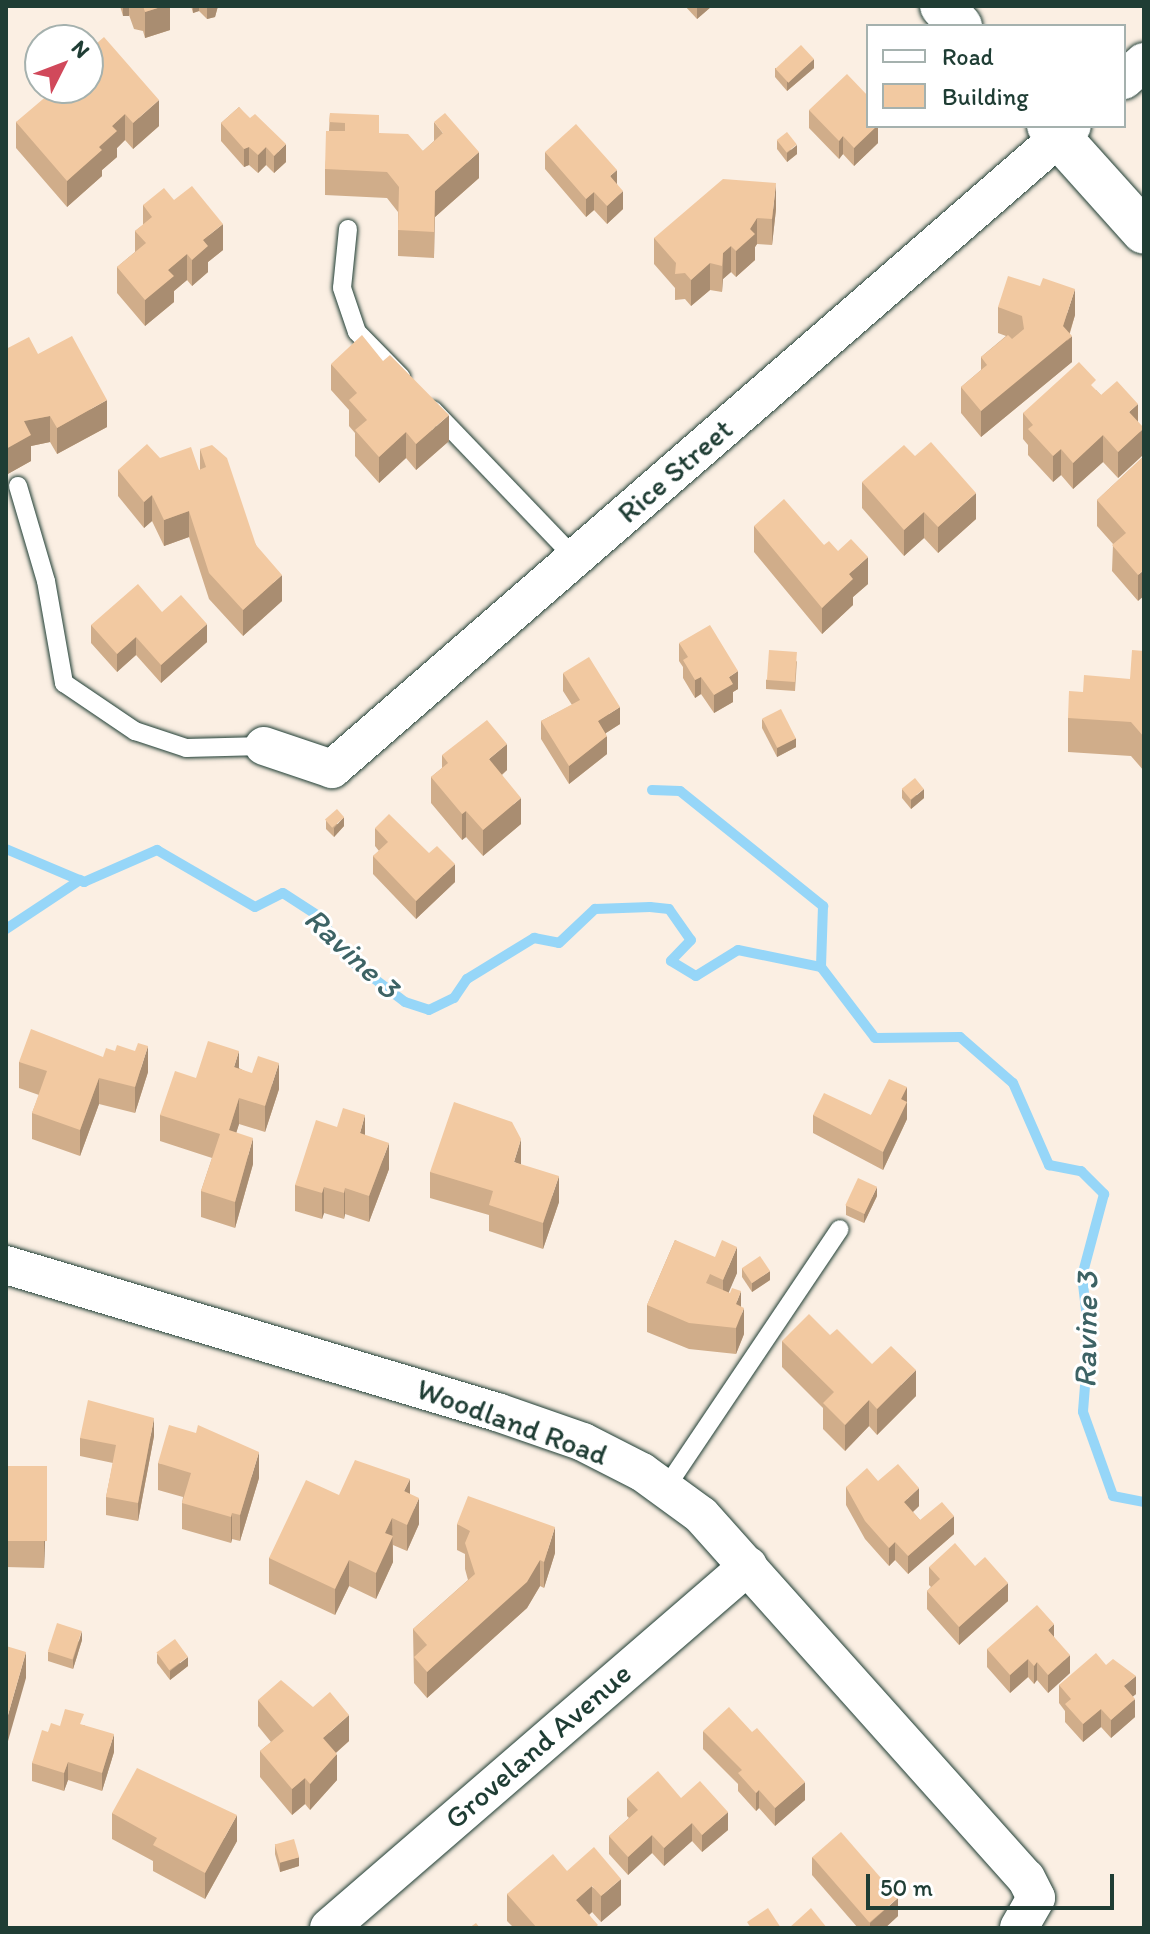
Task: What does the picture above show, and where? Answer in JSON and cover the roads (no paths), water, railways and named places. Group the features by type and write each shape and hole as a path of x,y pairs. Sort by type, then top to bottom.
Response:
{"street":[{"path":"942,6 958,24"},
{"path":"1126,78 1144,62"},
{"path":"1060,130 1144,232"},
{"name":"Rice Street","path":"264,746 332,769 1060,130"},
{"name":"Woodland Road","path":"6,1265 512,1417 583,1442 665,1489 701,1515 1026,1878 1036,1898 1019,1928"},
{"name":"Groveland Avenue","path":"329,1928 748,1566"}],"lane":[{"path":"348,229 342,288 357,332 575,558"},
{"path":"18,486 46,581 64,683 135,731 186,748 264,746"},
{"path":"665,1489 840,1229"}],"waterway":[{"name":"Ravine 3","path":"652,790 680,791 823,906 821,967"},
{"name":"Ravine 3","path":"6,849 84,882 157,850 255,907 283,893 317,915 351,961 405,1002 429,1010 454,998 467,979 534,938 559,943 595,909 650,907 669,909 691,940 671,961 696,976 738,950 821,967 875,1038 960,1037 1013,1083 1049,1165 1081,1171 1104,1194 1082,1276 1089,1335 1083,1412 1113,1496 1144,1502"},
{"name":"Ravine 3","path":"6,929 80,880"}]}
